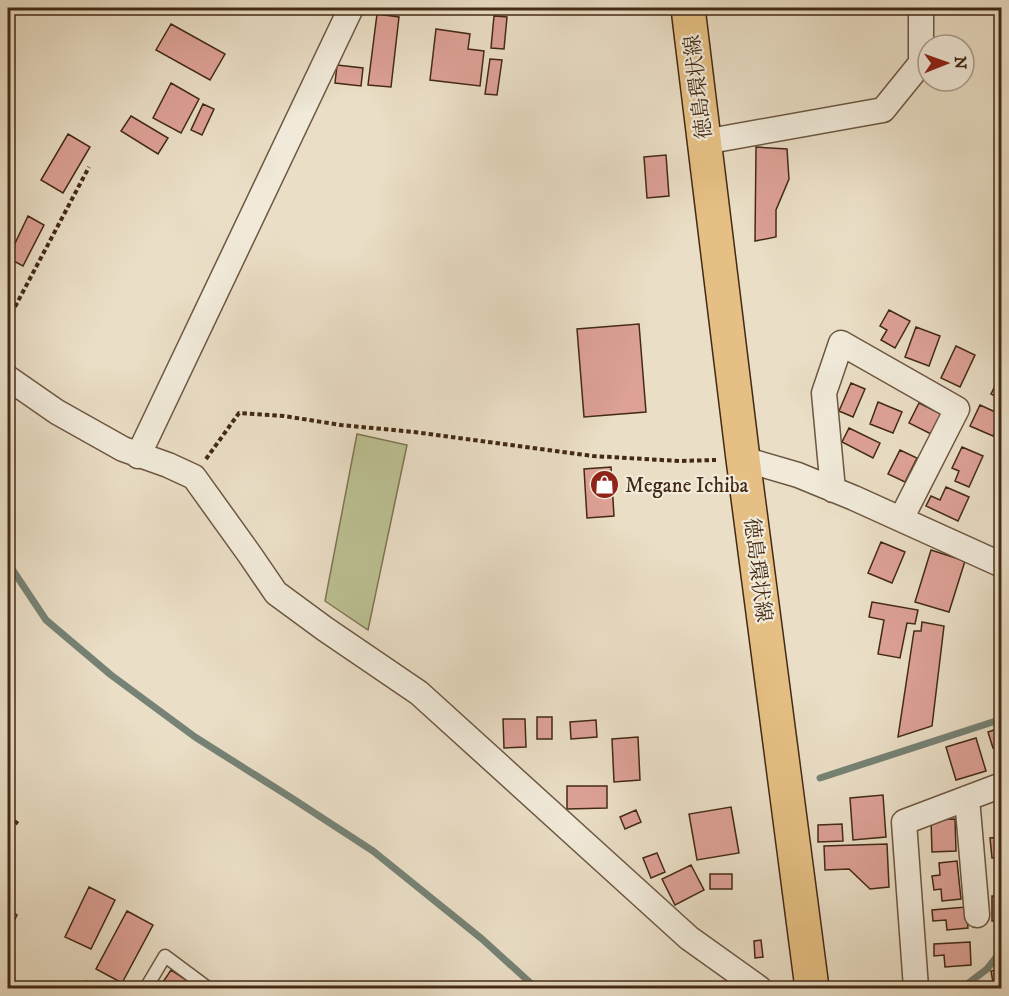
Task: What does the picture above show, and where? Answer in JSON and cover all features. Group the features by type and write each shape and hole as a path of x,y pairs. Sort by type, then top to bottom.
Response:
{"main road":[{"name":"徳島環状線","path":"688,8 743,459 812,988"}],"street":[{"path":"138,456 351,8"},
{"path":"704,142 883,110 921,63 921,8"},
{"path":"833,490 824,393 841,343 957,409 901,519"},
{"path":"8,378 57,412 123,449 194,477 276,593 419,693 689,938 759,988"},
{"path":"743,459 798,475 1002,565"},
{"path":"916,988 904,822 1002,785"},
{"path":"967,798 977,915"}],"lane":[{"path":"146,988 165,956 208,988"}],"path":[{"path":"8,320 89,167"},
{"path":"194,477 239,413 284,416 593,456 679,461 743,459"},
{"path":"8,817 20,825"}],"green space":[{"path":"357,434 407,445 368,630 325,601"}],"building":[{"path":"377,14 399,17 391,87 368,85"},
{"path":"494,16 507,17 504,49 491,48"},
{"path":"171,24 225,54 210,80 156,50"},
{"path":"436,29 470,34 468,49 484,51 480,86 430,80"},
{"path":"490,59 502,60 497,95 485,94"},
{"path":"337,65 363,68 361,86 335,83"},
{"path":"171,83 199,99 181,133 153,118"},
{"path":"203,104 214,109 202,135 191,130"},
{"path":"131,116 168,138 158,154 121,131"},
{"path":"68,134 90,147 63,193 41,180"},
{"path":"756,147 787,149 789,179 776,210 776,237 755,241"},
{"path":"666,155 669,196 647,198 644,157"},
{"path":"8,184 14,187 8,202"},
{"path":"28,216 44,225 23,266 8,258"},
{"path":"889,310 910,321 895,348 881,340 887,330 880,326"},
{"path":"639,324 646,412 584,417 577,329"},
{"path":"916,327 940,336 929,366 905,357"},
{"path":"956,346 975,355 960,387 941,378"},
{"path":"1002,374 1002,400 991,394"},
{"path":"851,383 865,389 853,417 839,411"},
{"path":"878,402 902,412 893,433 870,424"},
{"path":"919,403 941,414 931,434 909,423"},
{"path":"980,405 1002,415 993,436 970,426"},
{"path":"849,428 880,443 873,458 842,442"},
{"path":"962,447 983,456 969,487 955,481 959,471 952,468"},
{"path":"900,450 917,458 905,482 888,474"},
{"path":"611,467 614,516 587,518 584,469"},
{"path":"946,487 969,497 958,521 926,506 931,496 940,500"},
{"path":"881,542 905,552 892,583 868,573"},
{"path":"931,550 965,561 949,612 915,602"},
{"path":"872,602 918,610 915,624 907,623 900,658 878,654 884,620 869,617"},
{"path":"922,622 944,626 932,726 898,737 914,631 921,631"},
{"path":"537,717 552,717 552,739 537,739"},
{"path":"503,719 525,719 526,747 504,748"},
{"path":"596,720 597,737 571,739 570,722"},
{"path":"997,729 1002,746 993,748 988,732"},
{"path":"638,737 640,780 614,782 612,739"},
{"path":"976,738 986,771 956,780 946,747"},
{"path":"567,786 607,786 607,808 567,809"},
{"path":"883,795 886,837 853,840 850,798"},
{"path":"995,803 1002,803 1002,830 998,831"},
{"path":"731,807 739,853 697,860 689,814"},
{"path":"636,810 641,822 625,829 620,817"},
{"path":"955,819 956,851 932,852 931,820"},
{"path":"842,824 843,841 818,842 818,825"},
{"path":"1002,837 1002,857 992,858 990,838"},
{"path":"887,844 889,887 870,889 849,869 825,870 824,846"},
{"path":"657,853 665,872 651,878 643,858"},
{"path":"957,861 961,899 942,901 941,889 934,890 932,876 940,875 939,863"},
{"path":"691,865 704,890 675,905 662,879"},
{"path":"710,874 732,874 732,889 710,889"},
{"path":"89,887 115,900 91,949 65,937"},
{"path":"992,896 1002,896 1002,921 992,921"},
{"path":"966,907 968,928 947,930 946,920 933,921 932,910"},
{"path":"8,909 17,915 8,933"},
{"path":"127,911 153,925 122,983 96,969"},
{"path":"761,940 763,957 755,958 754,941"},
{"path":"970,942 971,965 945,967 944,955 934,956 934,944"},
{"path":"1002,969 1002,988 994,988 991,971"},
{"path":"171,970 191,983 187,988 159,988"},
{"path":"12,980 24,988 8,988"},
{"path":"86,981 97,988 81,988"}],"waterway":[{"path":"8,563 46,620 111,675 195,737 373,851 482,939 536,988"},
{"path":"820,778 1002,719"},
{"path":"962,988 987,969 1002,950"}],"place":[{"name":"Megane Ichiba","path":"604,485"}]}
